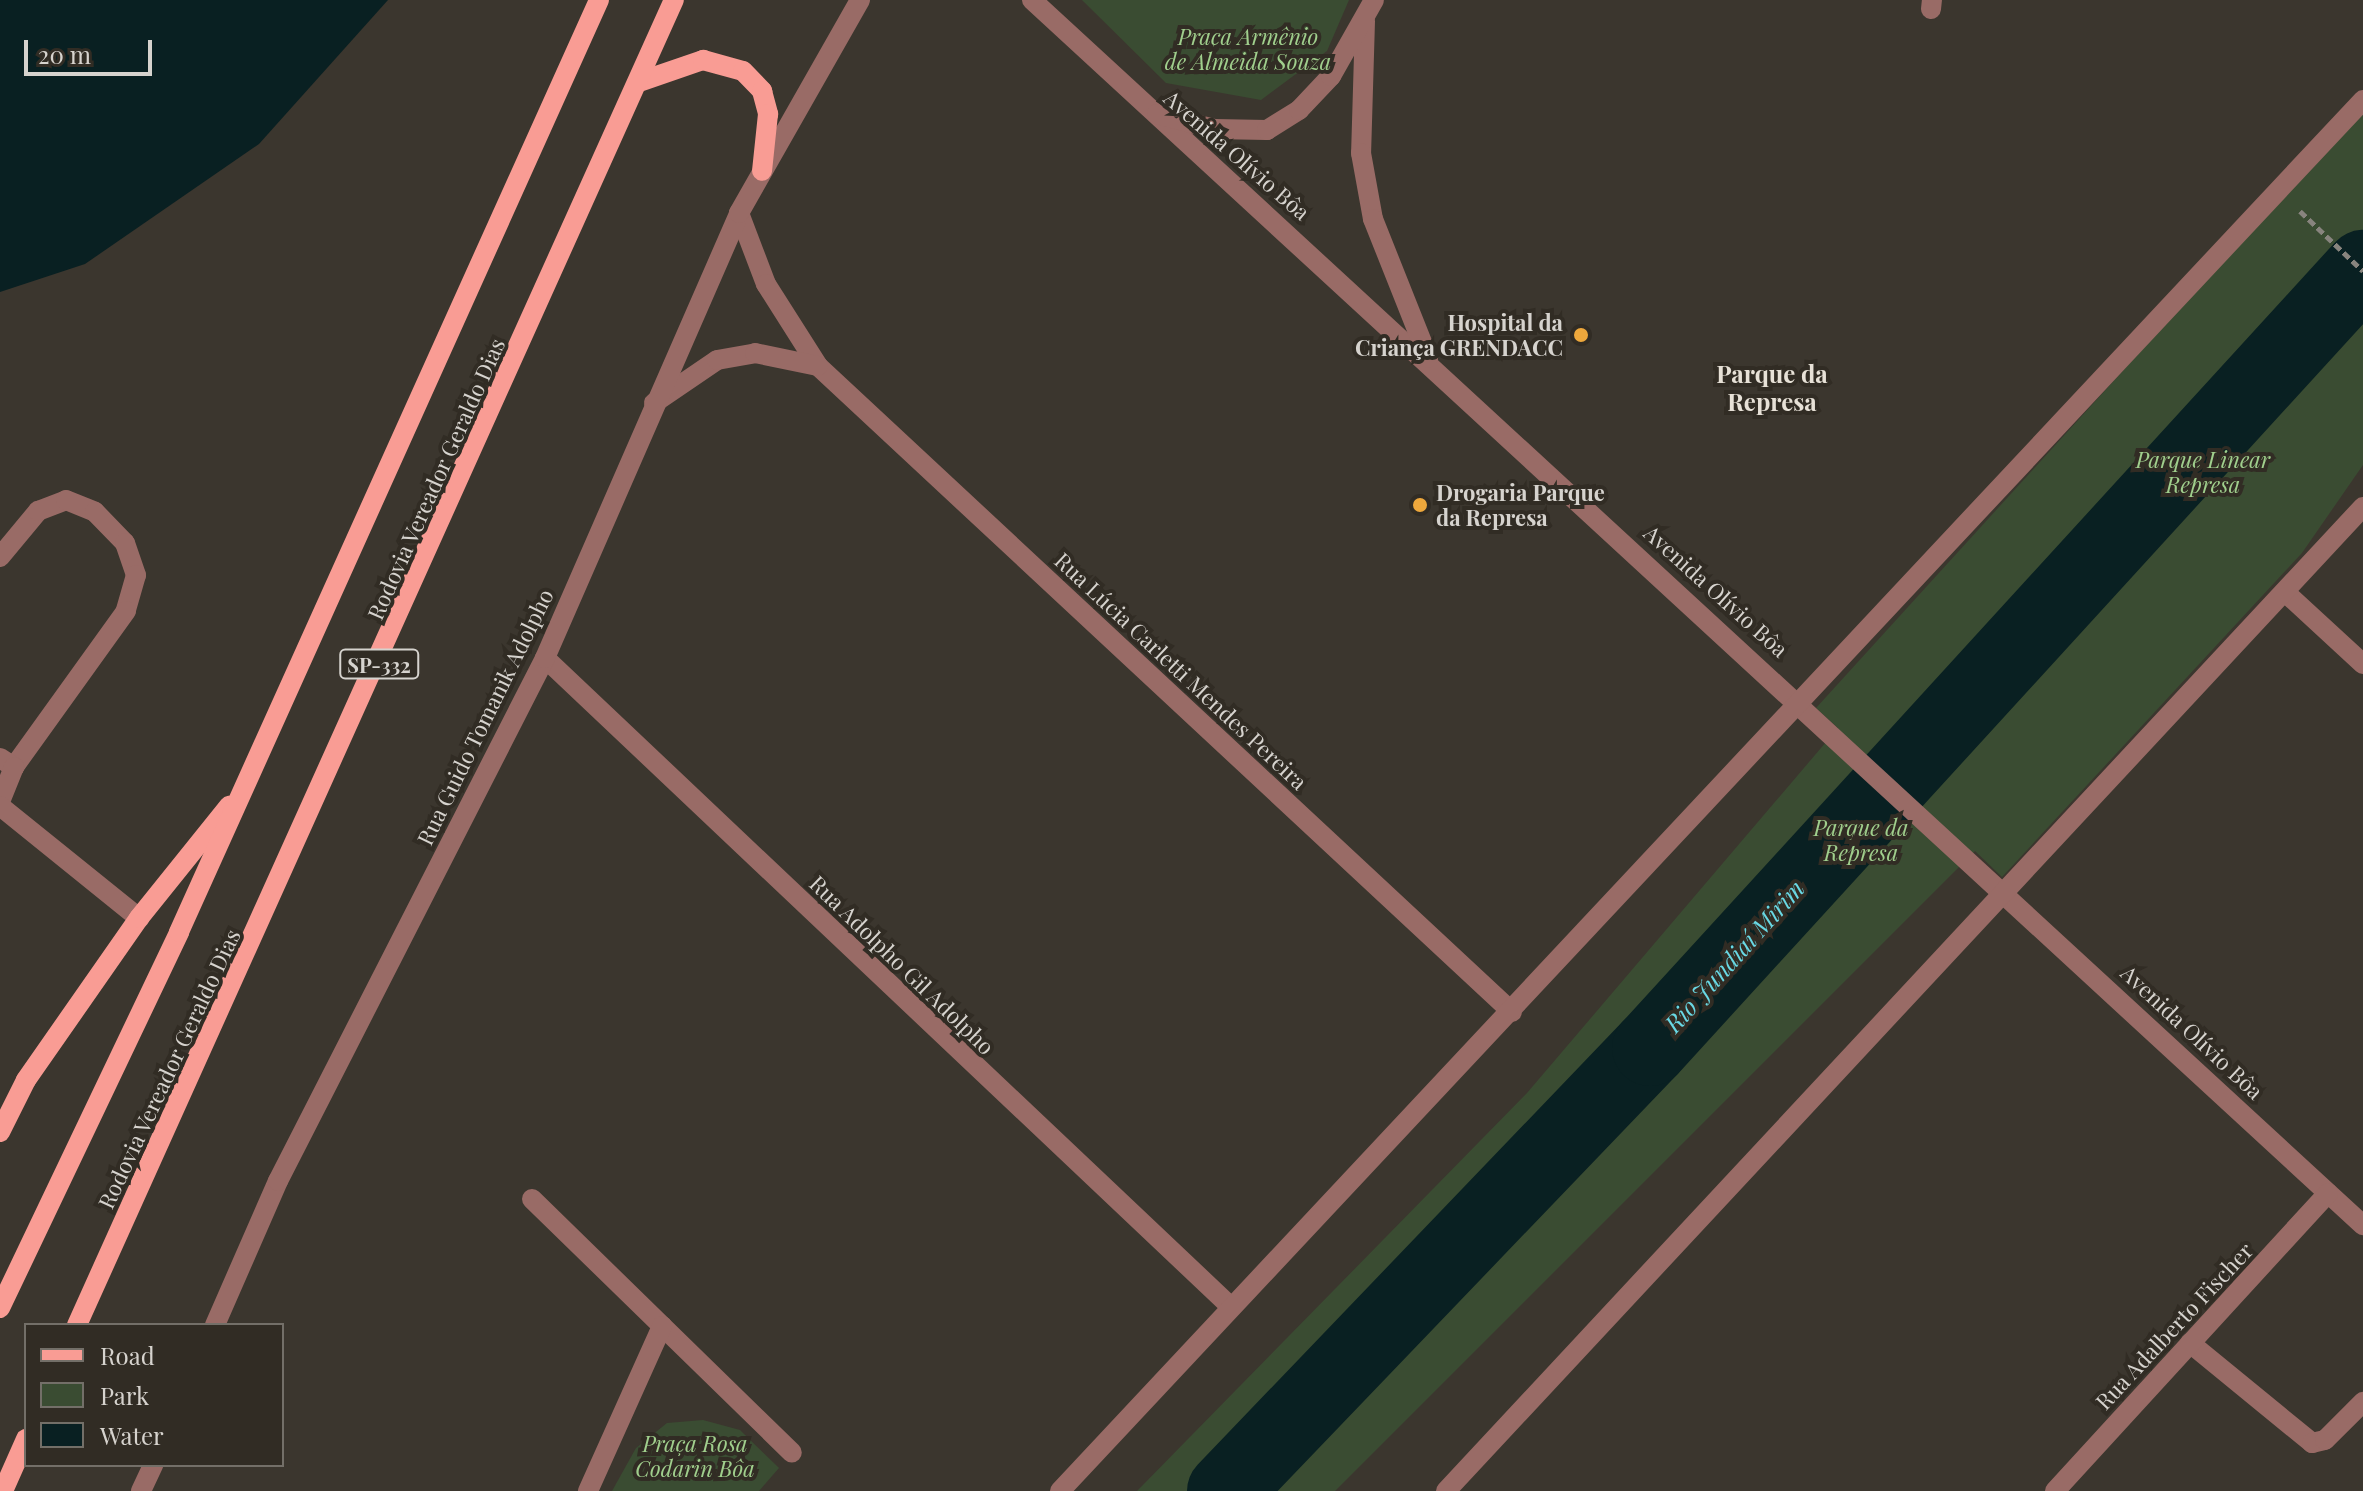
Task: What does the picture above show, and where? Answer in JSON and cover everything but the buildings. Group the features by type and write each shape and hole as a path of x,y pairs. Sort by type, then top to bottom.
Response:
{"main road":[{"name":"SP-332","path":"0,1308 246,784 599,0"},
{"name":"Rodovia Vereador Geraldo Dias","path":"78,1323 674,0"},
{"path":"639,82 703,60 743,71 762,91 768,114 762,171"},
{"path":"0,1132 26,1080 139,918 246,784"},
{"path":"3,1491 24,1444"}],"street":[{"name":"Rua Guido Tomanik Adolpho","path":"216,1323 278,1181 545,658 650,405 739,213 860,0"},
{"name":"Avenida Olívio Bôa","path":"1032,0 1152,113 1430,362 1802,703 2363,1225"},
{"path":"1152,113 1214,129 1267,130 1331,76 1365,21 1374,0"},
{"path":"1365,21 1361,153 1373,219 1430,362"},
{"path":"1060,1491 1228,1304 1512,1012 2363,100"},
{"name":"Rua Lúcia Carletti Mendes Pereira","path":"739,213 766,284 818,366 1512,1012"},
{"path":"650,405 717,360 755,353 818,366"},
{"path":"0,557 38,511 66,500 95,512 125,543 136,575 126,611 7,762 0,804 139,918"},
{"path":"1446,1491 2363,507"},
{"path":"2285,592 2363,664"},
{"name":"Rua Adolpho Gil Adolpho","path":"545,658 1228,1304"},
{"name":"Rua Adalberto Fischer","path":"2055,1491 2328,1193"},
{"path":"532,1199 792,1453"},
{"path":"588,1491 662,1326"},
{"path":"2190,1343 2312,1443 2325,1440 2363,1402"},
{"path":"141,1491 152,1467"}],"path":[{"path":"2318,228 2363,271"}],"green space":[{"name":"Praça Armênio de Almeida Souza","path":"1082,0 1349,0 1327,51 1261,100 1166,83"},
{"name":"Parque Linear Represa","path":"2363,107 2363,465 2302,553 2002,877 1975,851 1335,1491 1137,1491 1527,1093 1838,728 1816,708"},
{"name":"Praça Rosa Codarin Bôa","path":"703,1420 740,1430 779,1468 759,1491 612,1491 636,1448 667,1423"}],"water":[{"path":"0,0 388,0 259,144 85,264 0,292"}],"waterway":[{"name":"Rio Jundiaí Mirim","path":"1225,1491 1650,1048 2363,268"}],"place":[{"name":"Hospital da Criança GRENDACC","path":"1581,335"},
{"name":"Drogaria Parque da Represa","path":"1420,505"}],"district":[{"name":"Parque da Represa","path":"1772,388"}]}
